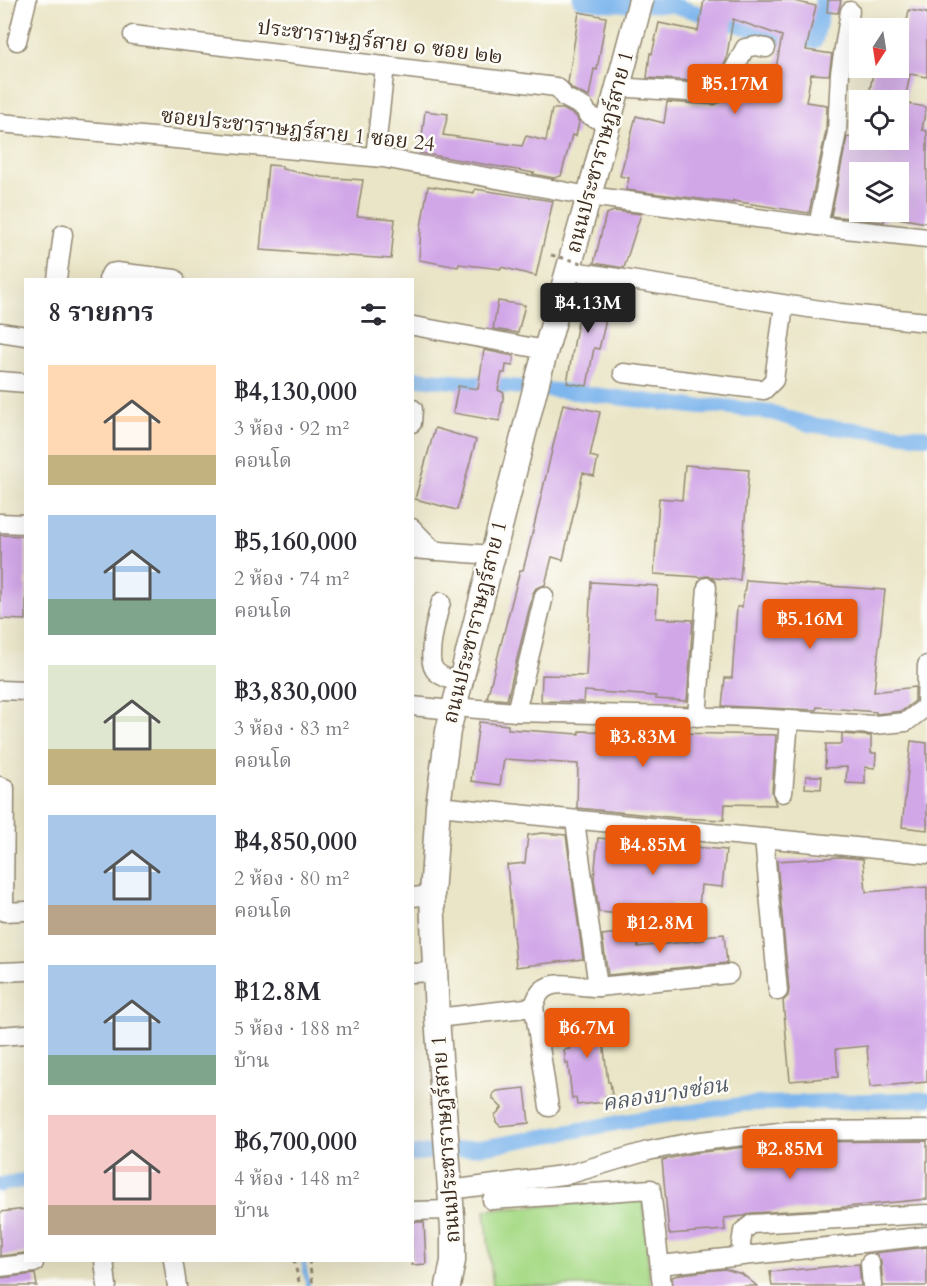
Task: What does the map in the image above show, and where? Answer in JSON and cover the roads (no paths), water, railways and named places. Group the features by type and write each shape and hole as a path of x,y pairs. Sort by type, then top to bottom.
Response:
{"main road":[{"name":"ถนนประชาราษฎร์สาย 1","path":"448,1286 453,1261 447,1136 437,1018 424,973 422,896 459,683 546,350 563,263 589,196 639,7"},
{"name":"ถนนประชาราษฎร์สาย 1","path":"453,1261 465,1286"}],"street":[{"path":"16,41 27,0"},
{"path":"818,226 837,132 840,73 850,11"},
{"name":"ประชาราษฎร์สาย ๑ ซอย ๒๒","path":"133,35 556,87 564,97 585,108 587,114 607,124"},
{"path":"617,87 715,94 724,84 745,48 756,46 766,48"},
{"path":"375,157 385,66"},
{"name":"ซอยประชาราษฎร์สาย 1 ซอย 24","path":"0,123 375,157 589,196 927,238"},
{"path":"57,278 63,234"},
{"path":"563,263 784,305 927,322"},
{"path":"108,278 111,273 116,272 167,278"},
{"path":"623,373 764,390 774,380 784,305"},
{"path":"414,324 546,350"},
{"path":"0,332 24,336"},
{"path":"0,381 24,383"},
{"path":"0,523 24,524"},
{"path":"414,530 434,551"},
{"path":"414,549 492,555"},
{"path":"697,717 707,587"},
{"path":"516,712 544,596"},
{"path":"441,602 431,661 440,675 459,683"},
{"path":"414,706 516,712 755,718 874,725 906,722 927,706 927,665"},
{"path":"0,690 24,691"},
{"path":"783,794 789,720"},
{"path":"0,786 5,788 4,912 24,911"},
{"path":"438,806 927,854"},
{"path":"575,821 598,987"},
{"path":"764,839 778,992"},
{"path":"0,972 24,971"},
{"path":"549,1107 534,1007 536,997 546,987 571,983 587,988 729,974"},
{"path":"437,1018 534,1007"},
{"path":"0,1036 24,1034"},
{"path":"414,1210 570,1174 648,1151 704,1140 787,1131 927,1130"},
{"path":"492,1200 651,1189 662,1286"},
{"path":"741,1244 742,1231 752,1224 927,1214"},
{"path":"660,1265 927,1236"},
{"path":"104,1262 107,1286"},
{"path":"173,1262 177,1286"},
{"path":"0,1267 34,1263"},
{"path":"870,1263 872,1286"}],"waterway":[{"path":"580,0 609,4 672,5 784,39 815,41 822,0"},
{"path":"414,378 563,391 697,407 720,406 773,413 811,425 927,437"},
{"name":"คลองบางซ่อน","path":"414,1154 490,1146 634,1120 744,1104 927,1099"},
{"name":"คลองบางซ่อน","path":"0,1185 24,1180"},
{"path":"303,1262 308,1286"}]}
